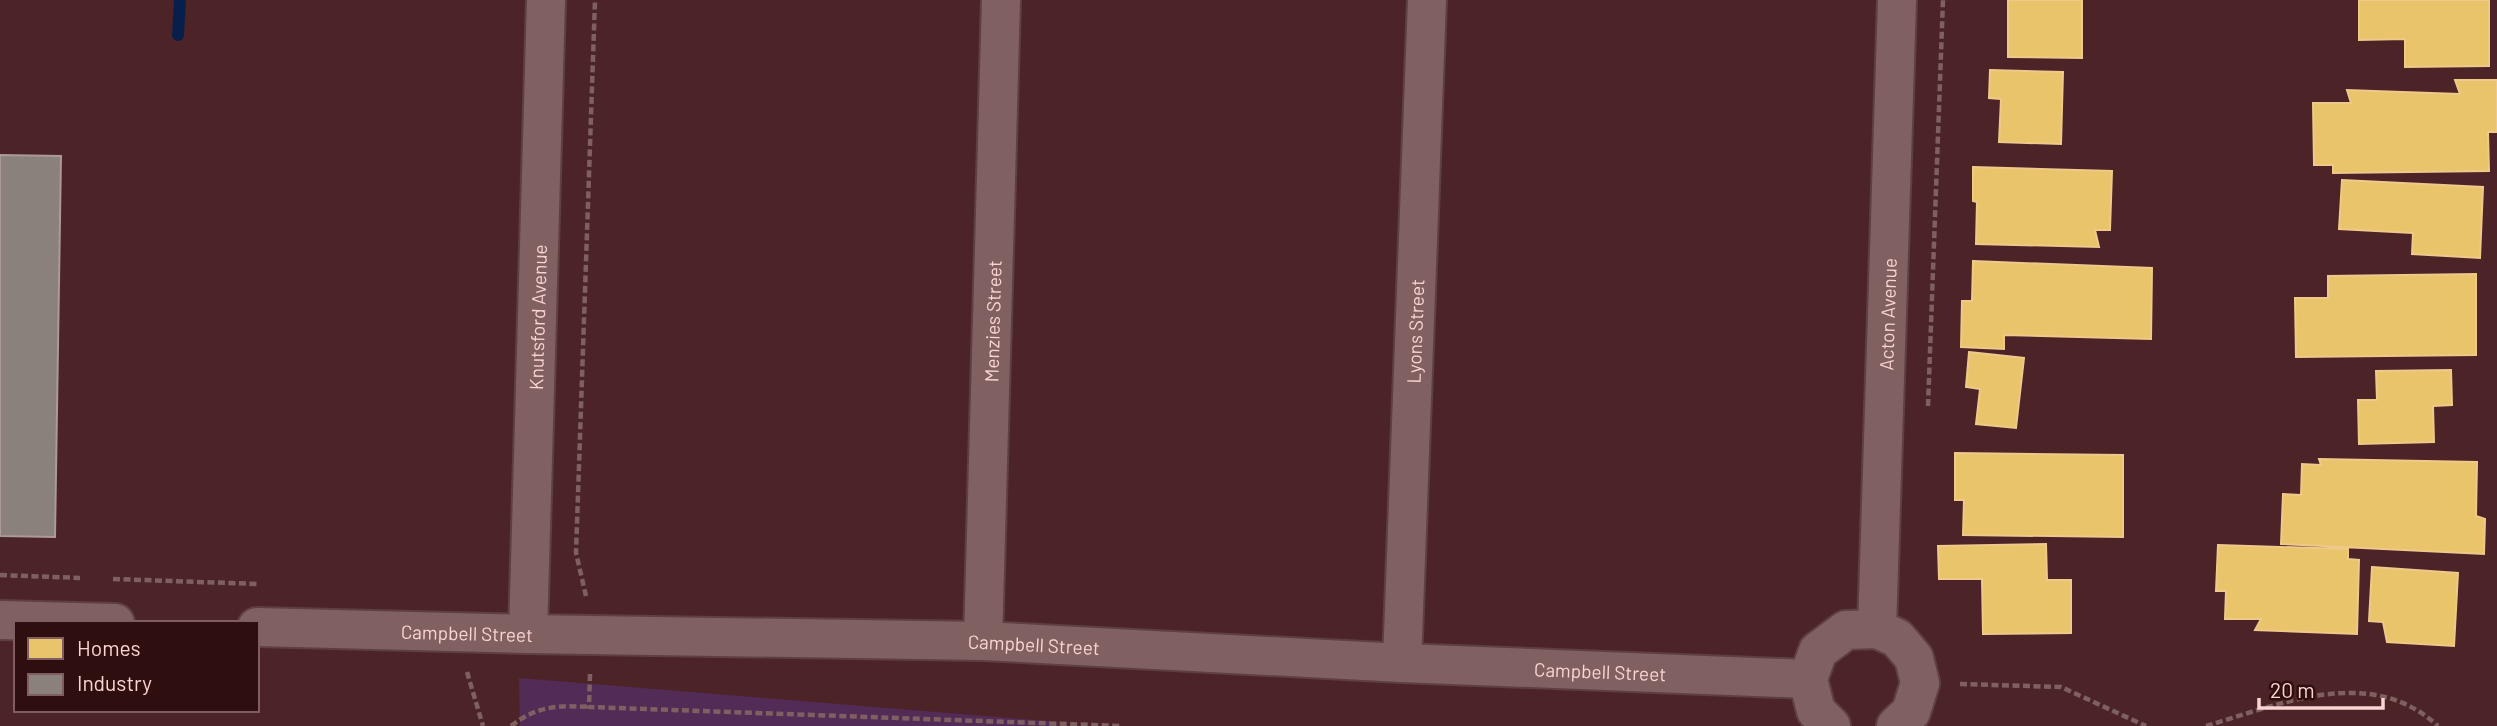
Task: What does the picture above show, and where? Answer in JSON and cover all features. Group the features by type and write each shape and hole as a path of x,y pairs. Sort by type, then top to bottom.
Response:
{"street":[{"name":"Knutsford Avenue","path":"528,634 546,0"},
{"name":"Menzies Street","path":"983,642 1001,0"},
{"name":"Lyons Street","path":"1402,663 1427,0"},
{"name":"Acton Avenue","path":"1877,629 1898,0"},
{"path":"0,620 38,621"},
{"name":"Campbell Street","path":"259,627 983,642 1808,680"},
{"path":"1831,726 1816,711 1808,680 1818,651 1846,630 1877,629 1897,638 1914,658 1920,683 1911,712 1896,726"}],"path":[{"path":"589,707 591,618 576,553 594,0"},
{"path":"1928,411 1943,0"},
{"path":"1920,683 2061,687 2146,726"},
{"path":"2206,726 2334,691 2367,693 2396,701 2426,715 2438,726"},
{"path":"511,726 520,719 556,705 1121,726"}],"shaded area":[{"path":"519,678 1058,722 1058,726 520,726"}],"building: Homes":[{"path":"2008,0 2082,0 2082,58 2008,57"},
{"path":"2359,0 2489,0 2489,66 2405,67 2405,39 2359,40"},
{"path":"1990,70 2063,72 2061,144 1999,142 2001,99 1989,98"},
{"path":"2455,80 2497,80 2497,132 2488,132 2489,171 2333,173 2333,165 2314,165 2313,103 2351,103 2347,90 2460,94"},
{"path":"1973,167 2112,171 2110,230 2095,230 2099,247 1976,244 1977,202 1973,201"},
{"path":"2342,180 2483,187 2480,258 2412,254 2413,233 2339,229"},
{"path":"1973,261 2152,268 2151,339 2004,335 2004,349 1961,347 1962,301 1972,301"},
{"path":"2476,274 2476,355 2296,357 2295,298 2328,298 2328,276"},
{"path":"1969,352 2024,358 2016,428 1976,424 1980,389 1966,387"},
{"path":"2451,370 2452,405 2433,406 2434,442 2359,444 2358,400 2377,400 2376,371"},
{"path":"1955,453 2123,455 2123,537 1963,535 1964,500 1955,500"},
{"path":"2319,459 2477,462 2476,516 2485,519 2484,554 2281,544 2283,494 2301,495 2302,464 2321,465"},
{"path":"2046,544 2047,580 2071,580 2071,633 1983,634 1982,579 1939,579 1938,546"},
{"path":"2218,545 2348,549 2348,559 2359,560 2357,634 2255,630 2261,619 2225,619 2226,591 2216,591"},
{"path":"2372,567 2458,573 2454,646 2387,642 2383,622 2369,621"}],"building: Industry":[{"path":"0,155 61,156 55,537 0,536"}],"waterway":[{"path":"178,35 180,0"}]}
